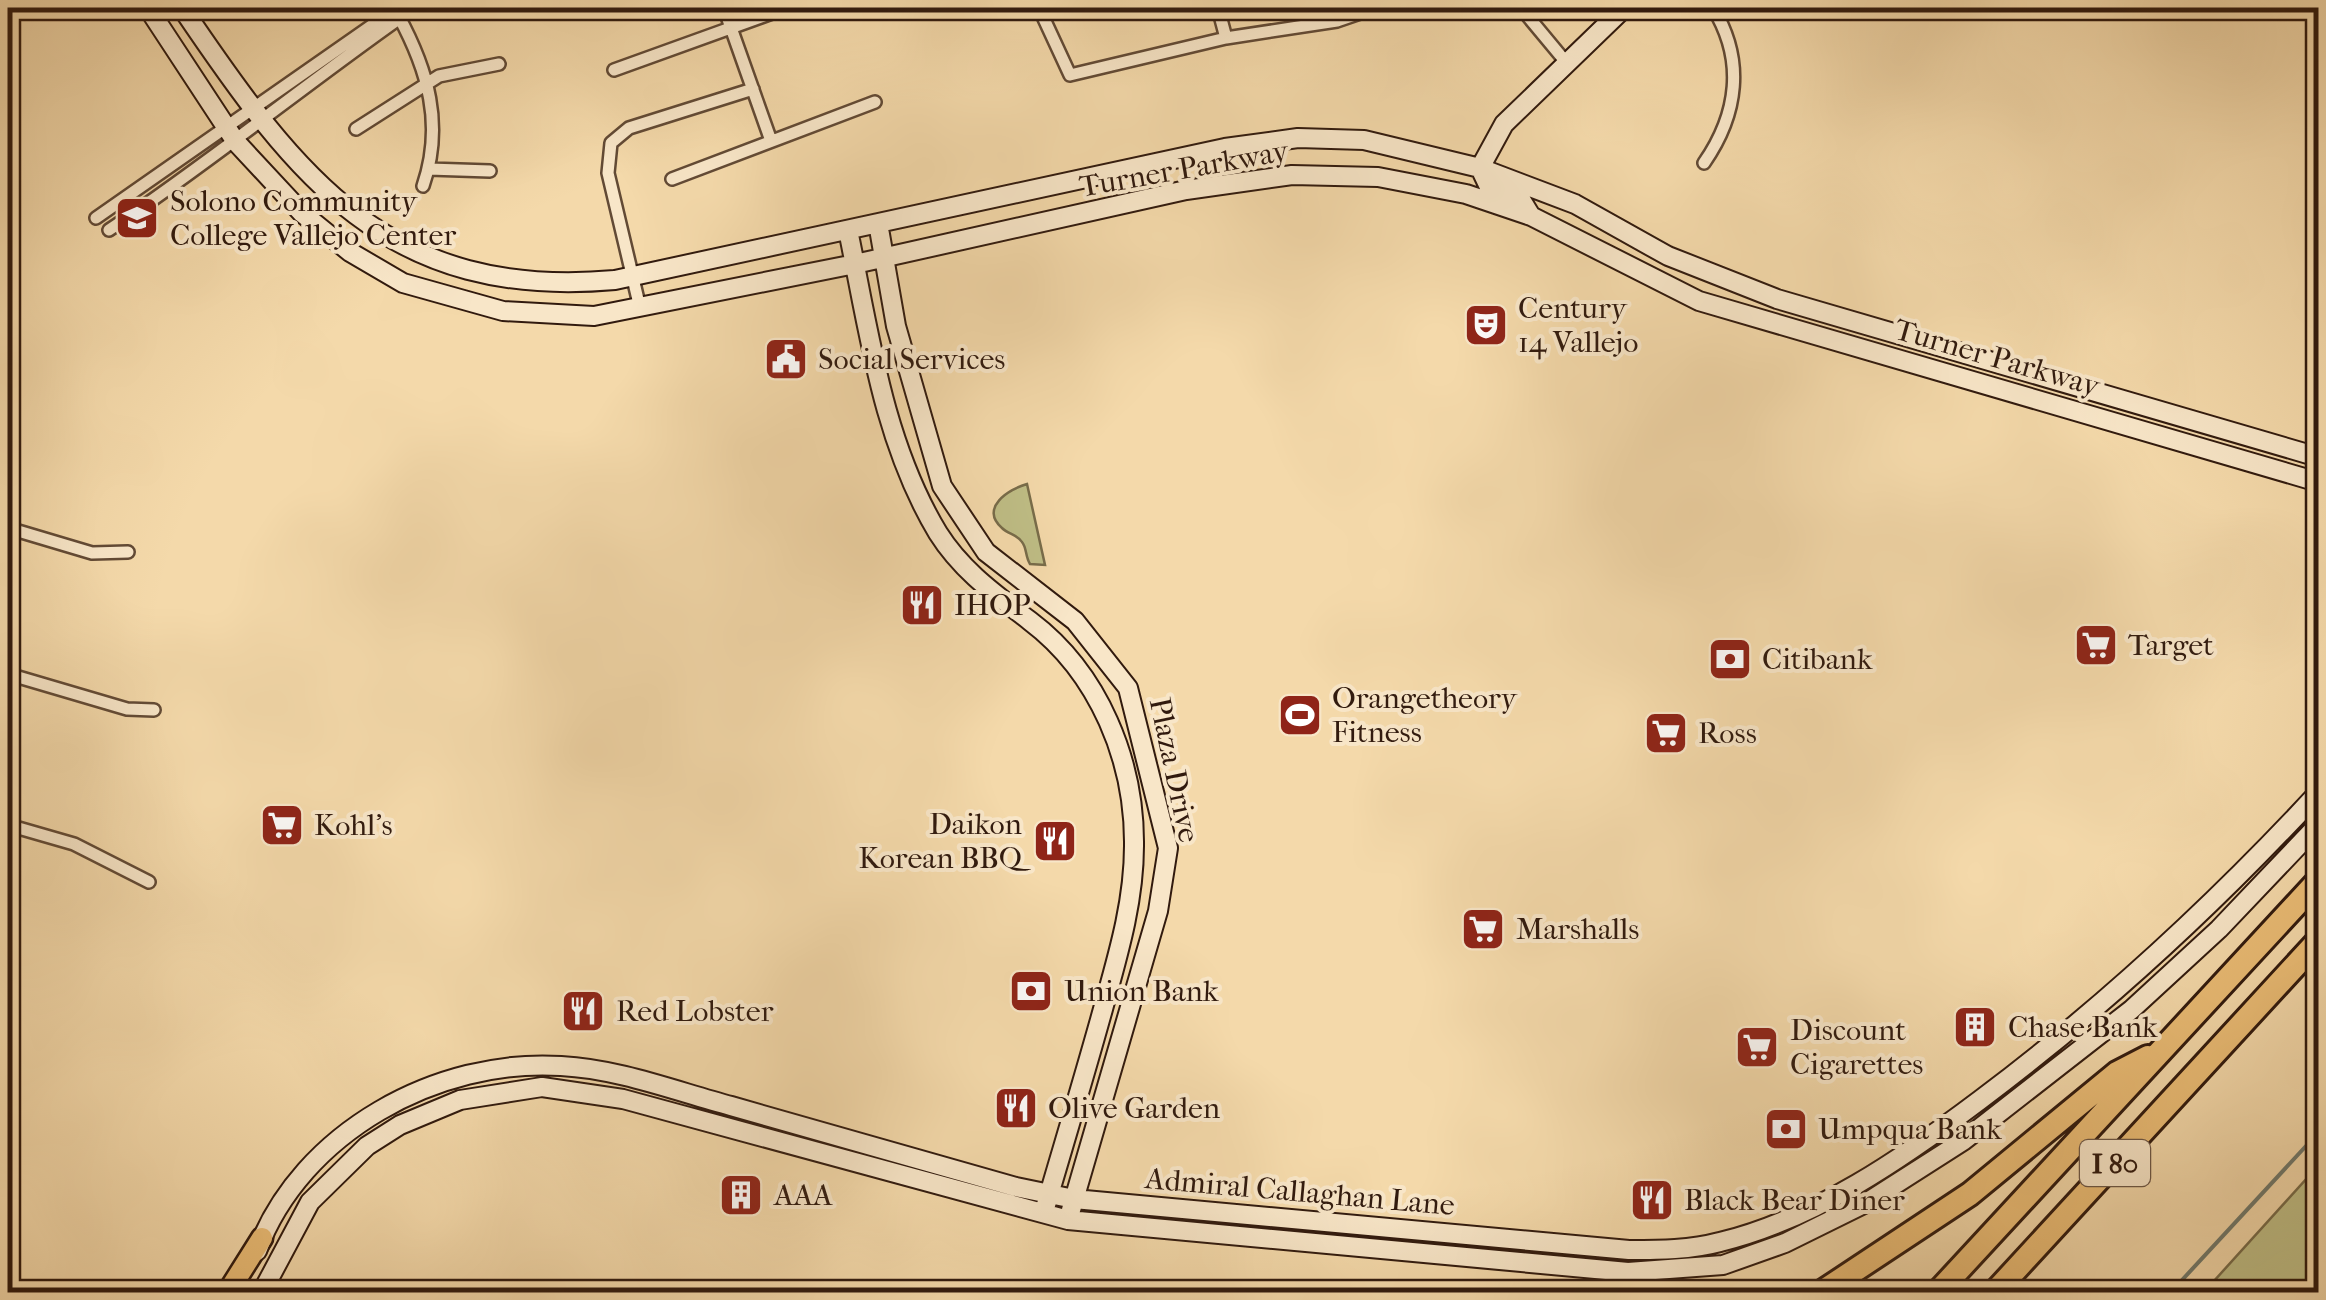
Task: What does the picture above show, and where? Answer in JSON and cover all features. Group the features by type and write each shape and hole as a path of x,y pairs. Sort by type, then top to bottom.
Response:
{"highway":[{"name":"I 80","path":"1938,1292 2318,881"},
{"name":"I 80","path":"1995,1292 2318,941"},
{"path":"1822,1292 1970,1194 2117,1073 2164,1048"}],"main road":[{"path":"228,1292 262,1238"}],"street":[{"name":"Turner Parkway","path":"148,8 236,142 302,214 350,252 403,282 450,299 516,313 594,316 856,264 1186,190 1292,175 1425,184 1531,216 1699,301 2318,482"},
{"name":"Turner Parkway","path":"182,8 255,114 328,194 369,228 398,244 479,273 570,284 632,276 1155,162 1298,138 1364,140 1480,168 1575,204 1668,256 1777,298 2318,457"},
{"path":"724,8 770,138"},
{"path":"614,70 786,8"},
{"path":"1040,8 1070,76 1226,38 1337,21 1375,8"},
{"path":"1218,8 1226,38"},
{"path":"1521,8 1566,61"},
{"path":"1531,216 1520,198 1490,188 1480,168 1504,124 1624,8"},
{"path":"1704,163 1720,140 1735,84 1732,48 1712,8"},
{"path":"96,218 225,126 255,114 396,12 428,82 434,136 423,186"},
{"path":"356,129 428,82 499,64"},
{"path":"640,308 608,173 611,143 629,128 753,89"},
{"path":"672,179 742,154 770,138 875,102"},
{"path":"109,230 236,142 255,114"},
{"path":"429,169 490,171"},
{"name":"Plaza Drive","path":"878,223 896,326 942,486 986,552 1075,621 1128,688 1168,848 1154,926 1068,1220"},
{"name":"Plaza Drive","path":"848,230 882,394 900,454 936,529 954,558 998,600 1054,642 1093,687 1127,778 1134,842 1132,897 1043,1216"},
{"path":"8,528 92,552 128,552"},
{"path":"8,674 127,708 154,710"},
{"name":"Admiral Callaghan Lane","path":"239,1292 262,1238 305,1173 362,1122 431,1086 518,1066 563,1066 618,1074 1074,1199 1629,1250 1687,1248 1735,1238 1799,1212 1905,1155 2059,1041 2178,936 2318,793"},
{"path":"8,825 74,844 149,882"},
{"name":"Admiral Callaghan Lane","path":"262,1292 298,1219 351,1159 400,1125 439,1107 520,1088 562,1088 622,1098 1068,1220 1628,1272 1702,1269 1742,1260 1809,1232 1905,1181 2073,1059 2219,929 2318,825"}],"shaded area":[{"path":"1027,484 1045,565 1030,564 1022,542 1002,528 994,513 999,500"},
{"path":"2318,1166 2318,1292 2204,1292"}],"waterway":[{"path":"2171,1292 2318,1133"}],"place":[{"name":"Solono Community College Vallejo Center","path":"137,218"},
{"name":"Century 14 Vallejo","path":"1486,325"},
{"name":"Social Services","path":"786,359"},
{"name":"IHOP","path":"922,605"},
{"name":"Target","path":"2096,645"},
{"name":"Citibank","path":"1730,659"},
{"name":"Orangetheory Fitness","path":"1300,715"},
{"name":"Ross","path":"1666,733"},
{"name":"Kohl's","path":"282,825"},
{"name":"Daikon Korean BBQ","path":"1055,841"},
{"name":"Marshalls","path":"1483,929"},
{"name":"Union Bank","path":"1031,991"},
{"name":"Red Lobster","path":"583,1011"},
{"name":"Chase Bank","path":"1975,1027"},
{"name":"Discount Cigarettes","path":"1757,1047"},
{"name":"Olive Garden","path":"1016,1108"},
{"name":"Umpqua Bank","path":"1786,1129"},
{"name":"AAA","path":"741,1195"},
{"name":"Black Bear Diner","path":"1652,1200"}]}
